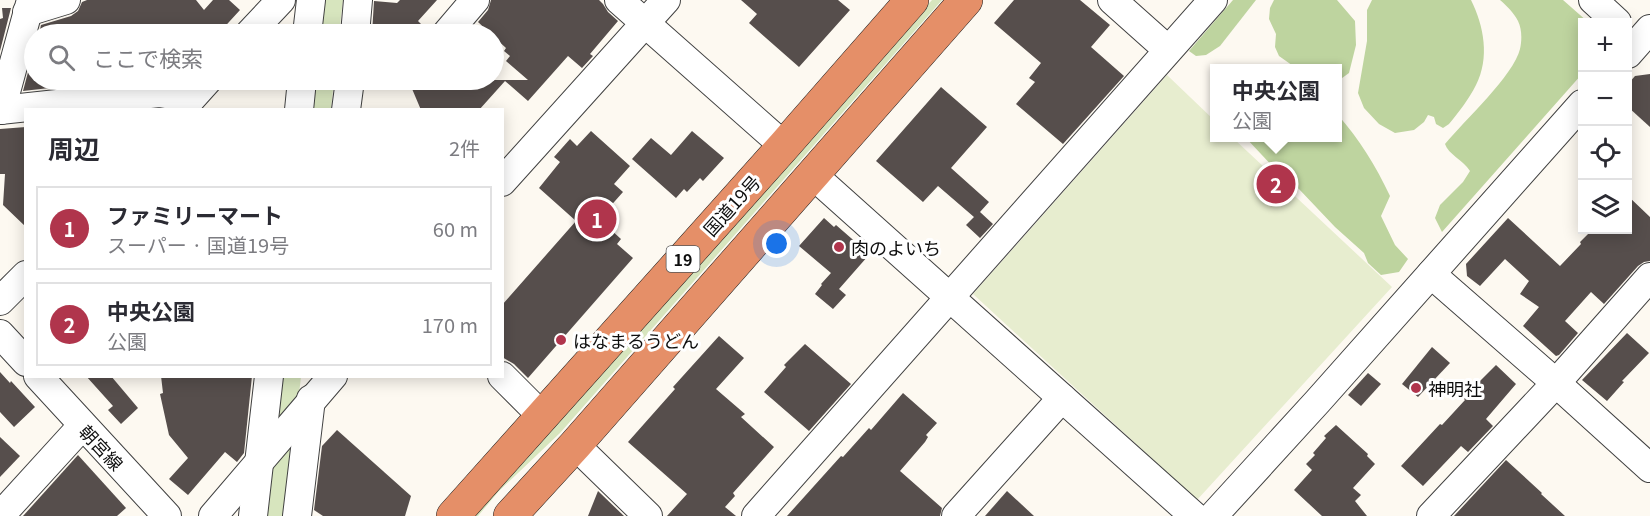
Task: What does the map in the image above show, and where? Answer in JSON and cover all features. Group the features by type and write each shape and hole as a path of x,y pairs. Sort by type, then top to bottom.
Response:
{"highway":[{"name":"国道19号","path":"453,516 912,0"},
{"name":"19","path":"510,516 966,0"}],"street":[{"path":"24,24 29,6 66,0"},
{"path":"308,24 311,0"},
{"path":"356,24 358,0"},
{"path":"455,24 476,0"},
{"path":"619,0 784,146"},
{"path":"504,180 666,0"},
{"path":"1112,0 1168,50"},
{"path":"756,516 1212,0"},
{"path":"1593,0 1613,18"},
{"path":"257,24 276,2"},
{"path":"24,25 1,110 159,93 193,96"},
{"path":"299,108 301,90"},
{"path":"346,108 349,90"},
{"path":"1213,516 1578,109"},
{"path":"813,175 1194,516"},
{"path":"1431,274 1556,382 1650,468"},
{"path":"0,301 24,276"},
{"path":"1431,516 1650,277"},
{"path":"0,334 24,360"},
{"name":"朝宮線","path":"40,378 167,516"},
{"path":"253,516 269,378"},
{"path":"213,516 260,461 312,390 330,378"},
{"path":"504,378 542,416"},
{"path":"297,516 312,390"},
{"path":"956,516 1062,398"},
{"path":"0,516 82,426"},
{"path":"575,445 648,516"}],"green space":[{"path":"317,0 343,0 340,24 314,24"},
{"path":"932,0 942,0 560,433 499,491 478,516 474,516"},
{"path":"1233,0 1256,0 1220,46 1206,55 1196,56 1189,51"},
{"path":"1274,0 1337,0 1355,21 1356,45 1349,73 1342,78 1342,64 1290,64 1279,56 1275,47 1276,34 1269,19 1270,8"},
{"path":"1372,0 1471,0 1482,31 1483,64 1470,95 1449,124 1443,128 1436,124 1434,117 1428,115 1424,122 1414,130 1395,133 1379,124 1364,108 1358,93 1367,41 1367,10"},
{"path":"1500,0 1563,0 1583,18 1578,18 1578,79 1442,232 1435,218 1440,205 1463,182 1470,171 1449,151 1445,144 1499,84 1516,60 1521,35 1519,24 1512,12"},
{"path":"1167,75 1210,116 1210,142 1237,142 1392,287 1197,500 973,294"},
{"path":"307,90 333,90 331,108 305,108"},
{"path":"1342,120 1367,153 1390,196 1381,216 1395,245 1408,259 1399,272 1381,275 1368,263 1364,253 1335,227 1298,188 1277,171 1250,142 1342,142"},
{"path":"277,378 301,378 299,394 272,425"},
{"path":"294,439 285,516 260,516 264,470"}],"building":[{"path":"87,0 196,0 204,10 213,0 229,0 240,10 227,24 44,24 71,16 78,11 82,2"},
{"path":"400,0 437,0 418,21 421,24 373,24 374,1 397,3"},
{"path":"491,0 599,0 618,21 590,54 593,56 582,68 568,56 528,101 504,82 504,80 528,80 506,61 510,56 504,51 506,48 504,46 504,24 480,24 478,22 488,10"},
{"path":"741,0 838,0 850,10 799,67 749,23 757,14"},
{"path":"1014,0 1080,0 1110,25 1091,47 1124,76 1063,144 1016,104 1035,82 1029,78 1041,63 994,23"},
{"path":"2,8 11,8 0,51 0,19 3,18"},
{"path":"1650,74 1650,127 1632,111 1632,79 1635,76"},
{"path":"941,87 987,127 951,168 989,202 980,212 993,224 980,238 966,225 974,217 938,186 923,202 876,161"},
{"path":"413,90 497,90 481,108 420,108"},
{"path":"24,127 24,225 3,205 5,174 0,174 0,129"},
{"path":"591,131 630,166 614,184 623,192 599,219 621,239 617,244 633,258 528,378 514,364 504,358 504,303 576,221 539,188 560,162 554,157 570,139 577,146"},
{"path":"692,131 724,158 703,181 700,178 687,192 684,189 676,198 632,159 651,138 671,155"},
{"path":"1632,200 1650,217 1650,261 1638,266 1604,304 1591,292 1565,321 1578,333 1556,356 1523,326 1539,307 1520,294 1529,281 1505,259 1480,286 1467,276 1466,264 1508,218 1560,266 1581,244 1580,242 1588,234 1632,234"},
{"path":"824,218 834,227 836,225 868,256 839,289 846,295 833,309 815,294 831,273 799,246"},
{"path":"1627,333 1649,353 1622,381 1624,382 1607,401 1582,380"},
{"path":"719,336 744,358 716,389 745,414 741,417 774,447 733,493 735,496 725,507 736,516 667,516 687,494 628,442"},
{"path":"805,344 851,384 809,431 764,392 786,367 784,365"},
{"path":"1432,347 1450,363 1418,397 1402,384"},
{"path":"1496,365 1516,384 1486,419 1493,426 1468,452 1461,446 1423,486 1401,466"},
{"path":"0,372 35,407 14,427 0,412"},
{"path":"1368,373 1381,384 1361,406 1348,395"},
{"path":"88,378 113,378 138,408 121,424 108,410 113,406"},
{"path":"161,378 252,378 244,453 237,462 225,452 188,495 169,479 188,458 169,435 160,394 163,393"},
{"path":"903,393 937,423 926,435 928,437 925,442 900,471 942,508 940,516 787,516 841,456 843,457 869,428 871,430"},
{"path":"1336,425 1368,454 1367,456 1375,464 1353,488 1361,495 1355,501 1367,516 1322,516 1294,490 1312,470 1306,464 1326,438 1324,436"},
{"path":"337,430 411,496 405,516 323,516 314,510 322,446"},
{"path":"0,437 20,456 0,477"},
{"path":"78,455 126,508 117,516 23,516"},
{"path":"1506,460 1542,493 1565,516 1454,516"},
{"path":"598,491 624,516 588,516"},
{"path":"1007,491 1034,516 985,516"}],"place":[{"name":"中央公園","path":"1276,184"},
{"name":"ファミリーマート","path":"597,219"},
{"name":"肉のよいち","path":"839,247"},
{"name":"はなまるうどん","path":"561,340"},
{"name":"神明社","path":"1416,388"}]}
